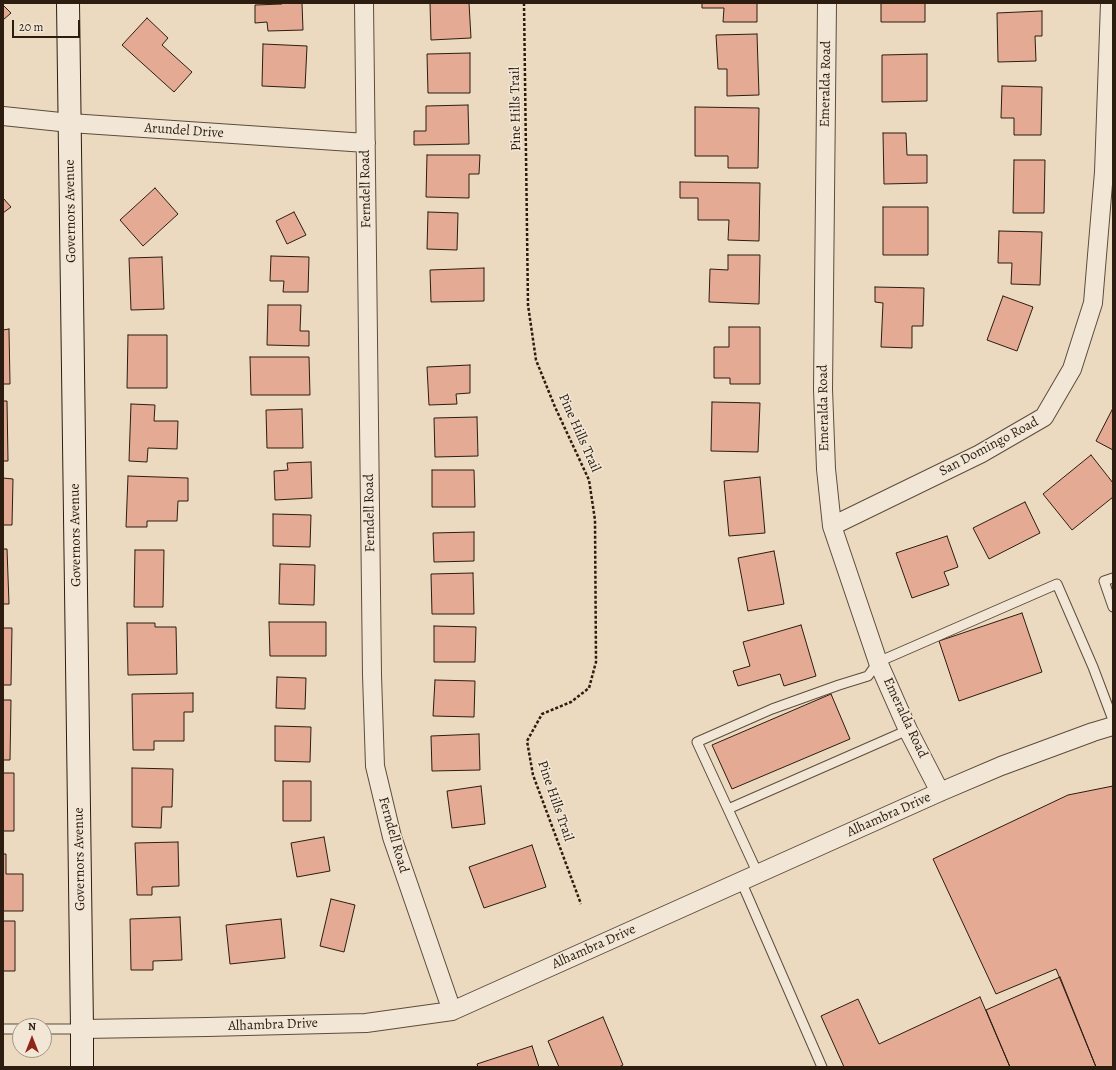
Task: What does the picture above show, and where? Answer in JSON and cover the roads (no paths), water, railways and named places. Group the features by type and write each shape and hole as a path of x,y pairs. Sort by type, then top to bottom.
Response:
{"street":[{"name":"Governors Avenue","path":"68,3 82,1067"},
{"name":"Ferndell Road","path":"364,3 372,675 375,766 392,837 452,1011"},
{"name":"Emeralda Road","path":"827,3 823,389 826,469 832,526 878,662 908,730 940,792"},
{"name":"San Domingo Road","path":"832,526 980,454 1044,417 1072,369 1093,303 1108,172 1110,3"},
{"name":"Arundel Drive","path":"3,116 70,123 366,143"},
{"name":"Alhambra Drive","path":"82,1028 207,1027 366,1023 452,1011 1000,766 1113,726"}],"lane":[{"path":"1113,578 1104,581 1113,607"},
{"path":"758,874 697,742 772,709 868,676 878,662 1057,584 1093,667 1113,720"},
{"path":"728,809 908,730"},
{"path":"741,882 822,1067"},
{"name":"Alhambra Drive","path":"52,1029 82,1028"}]}
